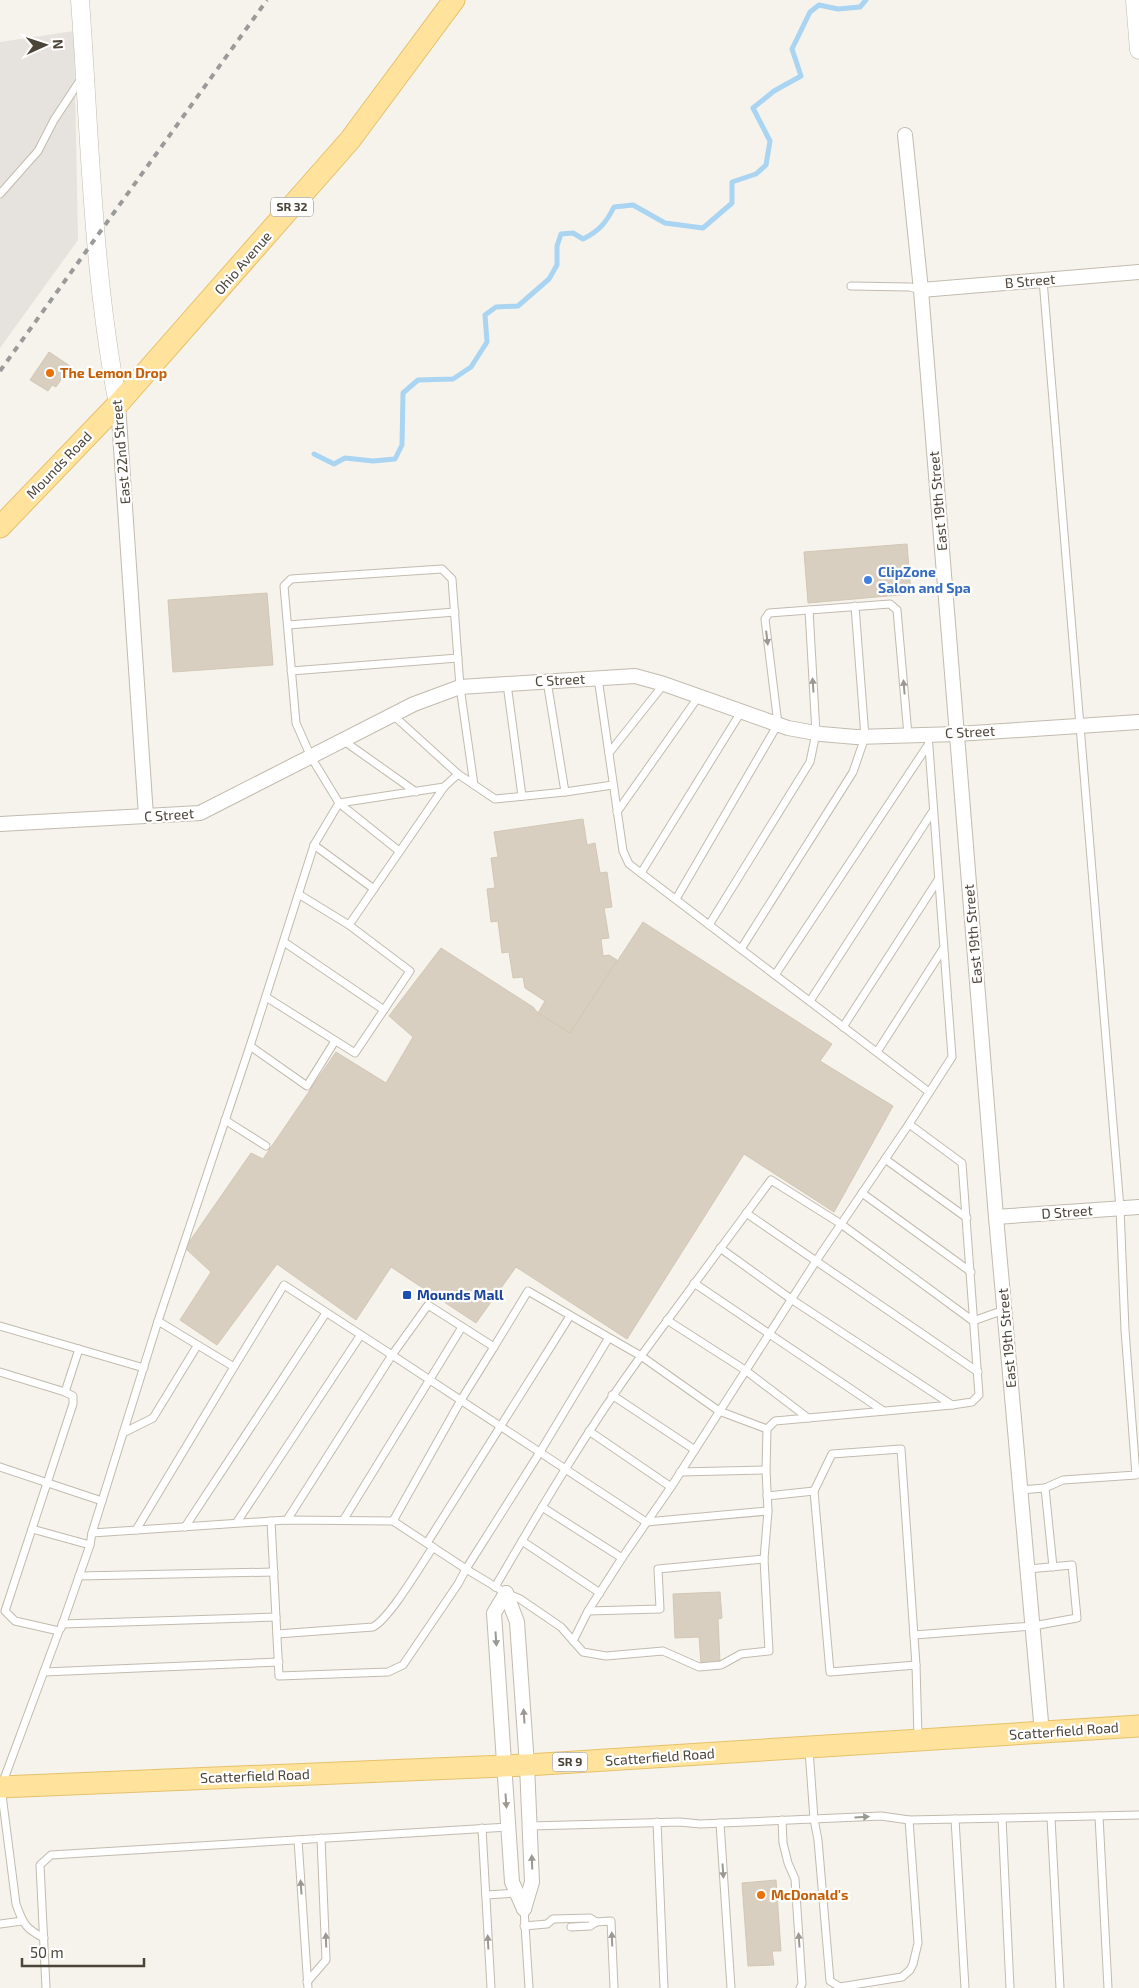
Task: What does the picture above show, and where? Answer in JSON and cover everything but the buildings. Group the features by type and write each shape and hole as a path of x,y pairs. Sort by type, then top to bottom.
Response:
{"main road":[{"name":"Ohio Avenue","path":"118,404 350,140 454,0"},
{"name":"Mounds Road","path":"0,527 118,404"},
{"name":"Scatterfield Road","path":"1,1787 527,1765 1139,1726"}],"street":[{"name":"East 22nd Street","path":"80,0 96,239 108,351 118,404 146,816"},
{"path":"1135,0 1139,50"},
{"name":"East 19th Street","path":"906,136 921,290 996,1217 1042,1733"},
{"name":"B Street","path":"921,290 1139,272"},
{"name":"C Street","path":"0,824 200,813 414,704 460,688 635,676 664,684 778,724 816,733 865,737 908,736 928,740 957,734 1139,722"},
{"name":"D Street","path":"996,1217 1139,1207"},
{"path":"500,1590 517,1622 527,1765 532,1882 524,1909"},
{"path":"500,1590 494,1613 512,1882 524,1909"}],"lane":[{"path":"0,194 38,151 54,120 85,72"},
{"path":"1020,1490 1045,1488 1063,1480 1138,1476 1125,1330 1120,1208 1042,280"},
{"path":"851,286 910,287 921,290"},
{"path":"399,851 339,803 311,757 296,723 284,586 291,579 442,569 452,579 460,688 474,785"},
{"path":"676,899 778,724 765,619 769,613 890,604 897,610 908,736"},
{"path":"742,949 853,772 865,737 855,606"},
{"path":"709,925 810,762 816,733 809,610"},
{"path":"288,624 455,612"},
{"path":"291,671 458,658"},
{"path":"598,678 623,851 630,864 929,1092"},
{"path":"547,681 565,792"},
{"path":"507,684 522,796"},
{"path":"609,754 664,684"},
{"path":"617,812 699,696"},
{"path":"641,873 741,712"},
{"path":"393,715 458,774 495,799 613,785"},
{"path":"573,1641 588,1611 622,1558 695,1450 791,1299 952,1057 928,740"},
{"path":"775,975 928,740"},
{"path":"344,741 416,792"},
{"path":"349,925 444,787 458,774"},
{"path":"339,803 444,787"},
{"path":"44,1938 30,1931 22,1921 16,1904 1,1787 90,1545 92,1533 158,1321 300,895 314,846 339,803"},
{"path":"810,1001 933,811"},
{"path":"314,846 374,889"},
{"path":"843,1027 938,880"},
{"path":"266,997 355,1053 410,971 349,925 300,895"},
{"path":"284,942 384,1010"},
{"path":"877,1052 944,949"},
{"path":"250,1046 307,1086 335,1041"},
{"path":"225,1120 266,1146"},
{"path":"92,1533 287,1520 344,1519 393,1521 500,1590 520,1598 561,1627 583,1652 606,1656 663,1651 699,1667 721,1664 741,1654 769,1650 764,1559 768,1511 766,1470 767,1428 775,1421 882,1410 952,1406 972,1402 979,1395 962,1163 909,1124"},
{"path":"885,1159 966,1218"},
{"path":"500,1590 522,1541 565,1468 612,1395 771,1180 841,1224 973,1321"},
{"path":"862,1193 971,1272"},
{"path":"746,1213 978,1372"},
{"path":"720,1248 791,1299 952,1406"},
{"path":"694,1283 882,1410"},
{"path":"136,1530 284,1285 646,1522 768,1511"},
{"path":"393,1521 461,1400 528,1291 608,1339 641,1356 719,1412 767,1428"},
{"path":"287,1520 392,1355 428,1304 494,1347"},
{"path":"973,1321 1004,1310"},
{"path":"185,1527 326,1313"},
{"path":"277,1634 373,1627 378,1624 390,1609 430,1545 570,1316"},
{"path":"667,1320 745,1370 808,1418"},
{"path":"158,1321 234,1367"},
{"path":"0,1326 144,1368"},
{"path":"344,1519 462,1327"},
{"path":"237,1522 360,1336"},
{"path":"271,1521 279,1676 388,1672 397,1669 403,1665 458,1584 608,1339"},
{"path":"123,1433 153,1418 197,1346"},
{"path":"65,1392 79,1349"},
{"path":"0,1372 73,1396 73,1404 5,1611 15,1621 61,1628 276,1617"},
{"path":"612,1395 695,1450"},
{"path":"589,1431 671,1486"},
{"path":"916,1665 830,1672 814,1491 832,1454 901,1450 916,1665 918,1741"},
{"path":"0,1467 102,1501"},
{"path":"680,1472 766,1470"},
{"path":"1045,1488 1053,1567"},
{"path":"767,1496 814,1491"},
{"path":"542,1508 622,1558"},
{"path":"32,1529 90,1545"},
{"path":"522,1541 600,1593"},
{"path":"588,1611 660,1609 658,1569 764,1559"},
{"path":"914,1635 1033,1626 1077,1618 1072,1565 1028,1569"},
{"path":"79,1576 274,1572"},
{"path":"44,1672 279,1662"},
{"path":"809,1748 830,1981 840,1987 902,1977 910,1970 913,1964 918,1943 909,1820"},
{"path":"530,1826 657,1822 720,1823 881,1816 909,1820 955,1820 1139,1815"},
{"path":"1100,1816 1108,1988"},
{"path":"1002,1818 1010,1988"},
{"path":"1051,1818 1060,1988"},
{"path":"782,1820 783,1843 788,1863 795,1879 802,1984 800,1988"},
{"path":"955,1820 965,1988"},
{"path":"657,1822 664,1988"},
{"path":"720,1823 731,1988"},
{"path":"46,1988 40,1865 52,1855 508,1827"},
{"path":"482,1828 491,1988"},
{"path":"308,1985 326,1960 321,1838"},
{"path":"298,1840 308,1985"},
{"path":"486,1895 516,1892"},
{"path":"524,1909 529,1988"},
{"path":"546,1924 552,1919 590,1918 596,1922"},
{"path":"0,1924 22,1921"},
{"path":"571,1927 590,1926 596,1922 611,1921 614,1988"},
{"path":"524,1926 546,1924 555,1928"}],"shaded area":[{"path":"74,31 78,240 0,348 0,42"}],"waterway":[{"path":"314,454 334,464 345,458 373,461 395,459 402,445 403,393 418,380 453,379 471,367 487,342 485,315 496,307 518,306 549,279 557,265 557,246 561,234 573,233 583,239 602,226 614,207 633,205 665,223 703,228 732,203 732,182 756,174 766,165 770,141 753,108 774,91 801,76 792,49 810,12 819,5 838,9 860,7 866,0"}],"railway":[{"path":"0,371 267,0"}],"place":[{"name":"The Lemon Drop","path":"50,373"},
{"name":"ClipZone Salon and Spa","path":"868,580"},
{"name":"Mounds Mall","path":"407,1295"},
{"name":"McDonald's","path":"761,1895"}]}
